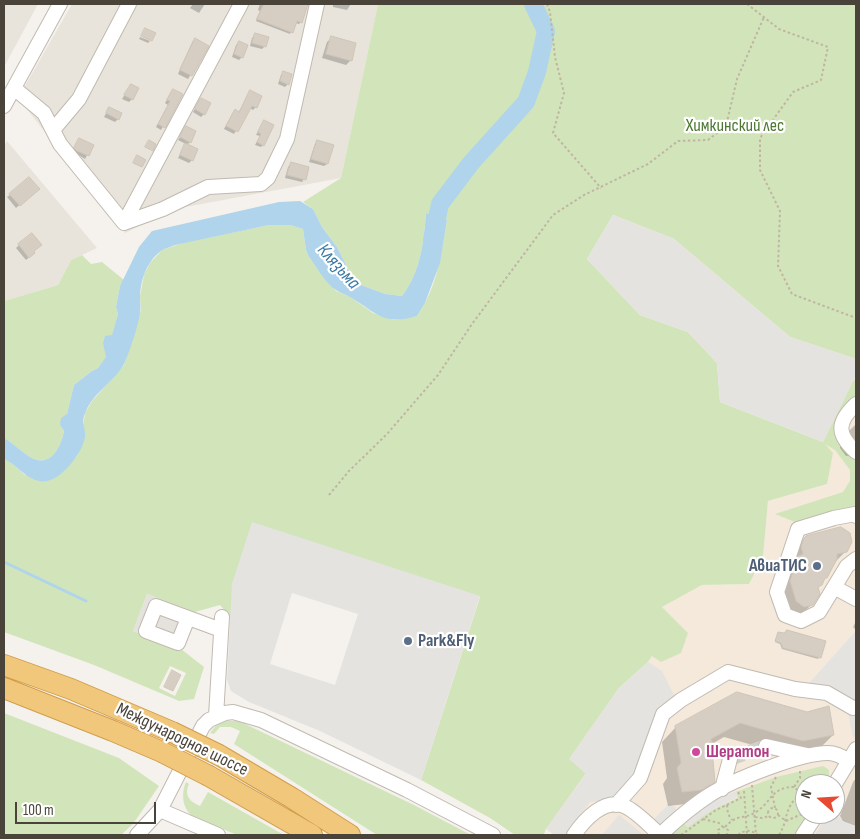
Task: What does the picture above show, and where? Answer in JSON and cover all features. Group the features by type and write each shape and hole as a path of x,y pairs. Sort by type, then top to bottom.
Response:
{"highway":[{"name":"Международное шоссе","path":"4,665 88,696 172,732 219,755 350,835"},
{"name":"Международное шоссе","path":"4,688 162,752 209,776 312,835"}],"street":[{"path":"4,106 60,4"},
{"path":"53,130 79,99 128,4"},
{"path":"124,223 240,4"},
{"path":"124,223 164,208 208,188 261,184 268,178 287,139 317,4"},
{"path":"14,88 44,113 60,144 124,223"},
{"path":"856,404 837,416 846,443 856,452"},
{"path":"853,566 834,588 819,612 802,621 785,615 777,592 798,529 834,518 855,514 856,516"},
{"path":"834,588 856,599"},
{"path":"188,618 222,624 216,716"},
{"path":"616,805 640,778 663,714 681,700 728,672 795,690 827,693 852,708"},
{"path":"137,835 160,810 203,726 216,716 233,712 261,720 407,790 493,835"},
{"path":"766,746 805,762"},
{"path":"574,835 599,809 616,805 625,806 632,810 660,835 710,795 752,775 805,762 830,753 853,755"},
{"path":"841,774 853,755"},
{"path":"722,789 730,759"},
{"path":"160,810 218,835"}],"path":[{"path":"547,4 550,12 555,57 564,93 554,133 601,188"},
{"path":"747,4 779,29 828,47 821,80 793,92 760,138 760,170 780,211 778,266 792,294 856,318"},
{"path":"329,495 349,471 387,434 438,375 472,324 553,215 584,195 648,164 678,141 708,140 726,126 737,79 764,17"},
{"path":"754,815 773,794 782,788 794,786 800,778 799,769 805,762"},
{"path":"752,775 756,835"},
{"path":"769,778 777,775 772,784 775,808 778,811 778,815 786,821 795,817"},
{"path":"681,835 702,819 741,798 737,790 744,788 747,835"},
{"path":"779,835 792,800 795,798"},
{"path":"727,804 728,814 732,820"},
{"path":"769,816 770,809 775,808"},
{"path":"719,835 718,830 732,820 746,815 762,818 769,816 773,818 778,815"},
{"path":"702,819 719,823 728,830 727,835"},
{"path":"738,835 751,831 756,835"}],"shaded area":[{"path":"4,4 38,4 4,67"},
{"path":"72,4 378,4 341,178 175,209 125,233 18,98"},
{"path":"7,141 97,248 71,260 58,285 4,301 4,146"},
{"path":"613,215 674,239 790,337 856,359 854,379 823,442 720,402 717,363 688,332 640,315 587,259"},
{"path":"790,337 856,359 856,835 554,835 546,829 652,656 688,633 662,607 702,585 749,584 763,557 768,501 827,484 823,442"},
{"name":"Park&Fly","path":"252,522 480,596 421,780 320,731 249,702 231,691 227,680 232,584","holes":["292,593 358,614 335,685 270,664"]},
{"path":"147,594 195,612 181,649 133,631"},
{"path":"856,631 856,733 853,739 847,705 804,689"},
{"path":"648,662 662,671 675,697 658,711 648,733 637,768 630,780 614,799 590,802 566,835 554,835 546,829 586,774 569,759 619,688"},
{"path":"736,791 738,797 712,810 688,827 684,822 708,804"},
{"path":"670,803 683,816 664,834 652,821"},
{"path":"619,815 644,835 602,835"},
{"path":"845,820 856,826 856,835 815,835 822,824 845,824"}],"green space":[{"name":"Химкинский лес","path":"378,4 856,4 856,359 790,337 674,239 613,215 587,259 640,315 688,332 717,363 720,402 823,442 854,379 856,395 841,410 836,421 856,457 856,511 846,508 795,522 775,514 843,492 850,481 850,470 835,450 825,444 833,453 827,484 768,501 763,557 749,584 702,585 662,607 688,633 681,653 661,662 652,656 648,662 619,688 570,758 586,773 546,829 544,834 546,835 515,835 490,818 421,780 480,597 232,583 232,619 220,605 195,612 147,594 133,631 181,649 204,667 194,699 179,701 94,665 4,632 4,459 25,475 74,459 78,454 85,434 83,427 85,413 92,401 124,365 141,310 140,296 144,275 150,263 162,250 182,243 269,225 290,225 303,229 309,257 336,291 349,296 373,313 394,320 417,316 430,293 434,281 447,220 426,213 420,257 413,277 402,296 385,294 361,285 350,273 337,247 322,227 313,209 303,202 341,178","holes":["170,666 186,673 175,696 159,688"]},
{"path":"82,255 91,264 102,262 124,280 120,286 116,307 118,314 107,357 98,368 74,385 67,414 60,425 64,431 60,444 49,458 37,460 4,438 4,301 58,285 71,260"},
{"path":"4,713 119,758 159,786 133,824 121,835 4,835"},
{"path":"226,721 239,721 414,805 471,835 377,835 234,744 240,731 231,727 220,727 214,734 210,733 217,724"},
{"path":"823,766 829,770 829,774 795,774 795,824 802,824 795,835 672,835 674,830 684,822 687,827 712,810 738,798 736,791 776,777"},
{"path":"186,782 189,784 188,797 196,804 200,806 208,792 284,835 237,835 192,816 186,809 183,800"}],"water":[{"path":"300,201 313,209 322,227 337,247 350,273 361,285 385,294 402,296 413,277 420,257 426,213 447,220 440,263 425,303 417,316 396,320 388,319 374,313 336,290 325,279 309,257 303,229 290,225 269,225 175,245 156,255 145,272 140,292 139,318 124,364 94,398 86,411 83,419 84,442 71,463 53,479 41,481 29,477 4,459 4,438 37,460 49,458 57,449 64,431 60,425 61,418 67,414 74,385 98,368 106,357 103,343 105,336 112,335 118,314 116,307 120,286 139,247 152,231 279,202"}],"building":[{"path":"264,4 308,4 302,23 297,21 293,33 257,19"},
{"path":"145,28 156,33 152,41 141,36"},
{"path":"255,33 269,37 266,47 252,43"},
{"path":"331,36 356,43 352,61 326,54"},
{"path":"195,38 209,46 192,76 180,70"},
{"path":"239,41 248,45 243,58 234,54"},
{"path":"283,71 292,74 289,85 280,81"},
{"path":"131,84 139,88 133,100 124,95"},
{"path":"173,89 183,94 165,128 158,124 170,101 167,100"},
{"path":"250,90 262,96 257,108 252,106 238,132 226,126 235,109 239,112"},
{"path":"201,98 211,103 205,115 195,109"},
{"path":"109,107 122,113 119,120 106,113"},
{"path":"264,120 274,125 264,146 257,142 261,134 258,132"},
{"path":"186,126 196,131 191,143 180,137"},
{"path":"79,138 94,145 89,156 74,148"},
{"path":"149,140 156,144 153,151 145,147"},
{"path":"317,140 334,145 328,164 311,159"},
{"path":"185,143 198,149 193,161 180,155"},
{"path":"137,155 146,160 142,167 133,163"},
{"path":"291,162 309,167 306,180 287,175"},
{"path":"29,177 40,189 20,206 9,194"},
{"path":"32,233 42,245 29,258 18,244"},
{"path":"841,527 850,533 852,542 847,552 837,554 837,559 827,578 818,587 820,594 813,605 804,607 796,601 790,581 798,556 803,554 801,547 804,538"},
{"path":"787,630 826,641 821,658 783,648 781,643 775,641 778,632 784,633"},
{"path":"172,670 181,675 173,691 164,687"},
{"name":"Шератон","path":"737,692 807,712 829,706 834,735 803,741 740,723 711,739 715,782 702,790 682,792 677,768 681,763 675,726"}],"waterway":[{"name":"Клязьма","path":"432,240 440,204 471,163 526,102 537,72 546,31 533,4"},
{"path":"4,562 86,601"}],"tunnel":[{"path":"730,759 766,746"}],"place":[{"name":"АвиаТИС","path":"817,566"},
{"name":"Park&Fly","path":"408,641"},
{"name":"Шератон","path":"696,752"}]}
